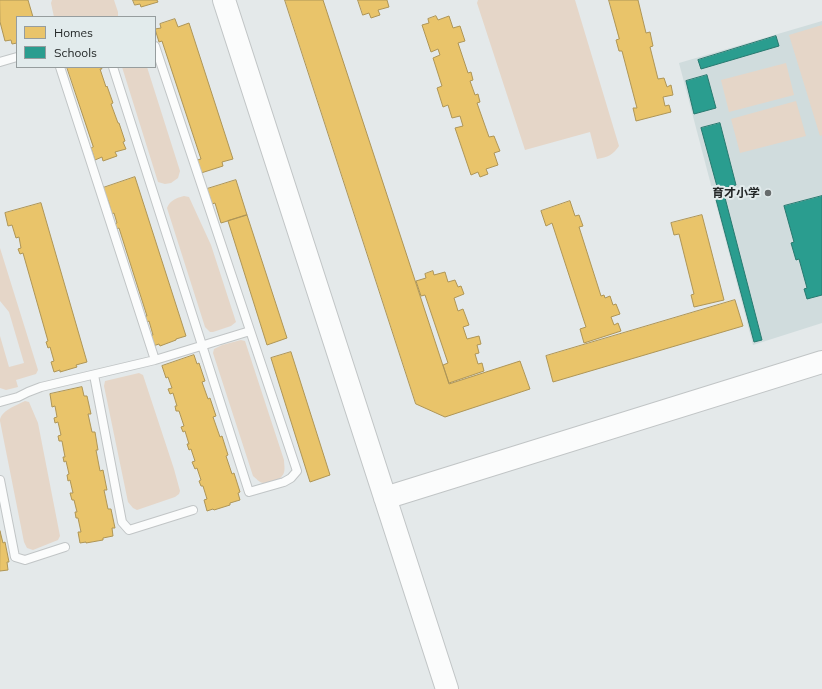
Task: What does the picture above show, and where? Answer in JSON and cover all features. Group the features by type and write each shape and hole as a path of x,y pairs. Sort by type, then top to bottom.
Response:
{"street":[{"path":"224,0 448,689"},
{"path":"385,498 822,362"}],"lane":[{"path":"113,68 249,492 284,482 291,478 297,471 156,49"},
{"path":"0,62 16,58"},
{"path":"60,68 155,360"},
{"path":"0,402 18,397 41,387 155,360 250,331"},
{"path":"94,375 122,522 129,530 194,510"},
{"path":"0,480 15,557 25,560 65,547"}],"shaded area":[{"path":"52,0 114,0 118,16 54,16 51,3"},
{"path":"478,0 575,0 619,146 615,152 597,159 590,132 525,150 477,3"},
{"name":"育才小学","path":"822,21 822,323 753,345 679,63"},
{"path":"822,25 822,135 820,136 789,35"},
{"path":"786,63 794,95 729,112 721,80"},
{"path":"122,68 147,68 180,171 178,178 171,183 165,184 158,182"},
{"path":"796,101 806,136 740,153 731,119"},
{"path":"184,196 189,197 211,245 236,322 231,326 213,332 210,332 205,327 167,208 172,201"},
{"path":"0,248 38,370 36,374 16,380 18,387 6,390 0,388 0,336 9,367 24,363 9,312 0,301"},
{"path":"241,340 245,341 284,460 284,470 281,477 274,481 264,483 253,476 213,353 214,349 222,345"},
{"path":"139,373 143,375 180,491 175,497 137,510 128,502 104,386 105,381"},
{"path":"25,401 29,402 38,423 60,536 58,540 33,550 27,548 24,542 0,421 1,417 6,411"}],"building: Homes":[{"path":"0,0 28,0 33,16 16,16 16,43 12,44 11,40 5,41 0,22"},
{"path":"133,0 157,0 158,2 141,7 140,4 135,5"},
{"path":"285,0 323,0 449,384 520,361 530,389 445,417 416,404"},
{"path":"358,0 387,0 389,7 378,10 380,15 371,18 369,13 363,15"},
{"path":"609,0 638,0 646,33 650,32 653,46 650,47 658,79 664,78 667,87 671,85 673,95 663,97 665,106 669,105 671,112 636,121 633,108 637,108 622,51 619,51 616,40 619,39"},
{"path":"436,16 438,20 449,16 453,28 460,26 465,41 458,43 468,73 471,72 473,80 470,81 475,95 478,94 480,102 477,103 489,137 494,136 500,151 494,153 498,165 486,169 488,174 480,177 478,172 471,175 455,128 463,126 460,116 452,118 448,105 443,107 437,88 442,86 433,58 440,55 438,49 431,52 422,25 429,23 428,19"},
{"path":"175,19 178,27 189,23 233,159 222,162 223,166 201,173 197,160 201,159 162,41 159,42 156,32 156,29 161,28 160,24"},
{"path":"67,68 102,68 100,69 113,103 111,104 125,141 123,142 126,149 115,152 117,156 103,161 102,157 95,160 91,148 93,147"},
{"path":"135,177 186,336 160,346 159,344 153,346 150,336 153,335 149,321 147,322 145,316 147,316 119,228 116,229 114,224 117,223 114,213 112,214 108,200 104,202 100,189"},
{"path":"236,180 247,215 221,223 215,203 212,204 207,189"},
{"path":"570,201 575,216 579,215 583,226 579,227 601,296 604,295 605,298 610,296 613,305 616,304 620,314 611,317 614,325 618,323 621,331 584,343 580,329 586,327 552,223 546,226 541,211"},
{"path":"41,203 87,362 76,365 77,367 60,372 60,370 54,372 51,362 54,361 50,347 48,348 46,342 48,341 23,253 20,254 18,249 21,248 19,237 16,238 12,225 8,226 5,213"},
{"path":"247,215 287,338 267,345 228,221"},
{"path":"702,215 724,300 694,307 691,295 694,294 679,234 674,235 671,223"},
{"path":"433,271 434,275 445,272 448,282 455,280 458,287 461,286 464,294 454,298 458,311 463,309 469,325 463,327 467,339 479,336 481,344 477,345 479,353 475,354 478,364 482,363 484,371 449,383 443,365 448,363 425,295 421,296 416,281 426,278 425,274"},
{"path":"735,300 743,326 553,382 546,356"},
{"path":"291,352 330,475 310,482 271,358"},
{"path":"194,355 197,364 199,363 205,381 202,382 208,399 210,398 216,416 213,417 220,437 222,436 228,455 226,456 232,474 234,473 240,492 238,493 240,500 230,503 230,505 207,511 204,500 207,499 203,486 201,486 199,481 201,480 197,468 195,469 192,462 195,461 191,449 189,450 187,444 189,444 185,431 183,432 181,427 184,426 179,411 176,411 175,406 177,406 173,393 170,394 168,389 172,388 168,377 166,378 162,366"},
{"path":"82,387 84,396 87,396 91,414 88,414 92,432 95,432 98,450 96,450 100,471 103,470 107,490 104,490 108,509 111,509 115,528 112,528 113,536 103,538 103,540 86,543 80,543 78,532 81,532 78,518 76,518 75,512 77,512 74,500 72,500 70,493 73,493 70,480 68,481 67,475 69,474 66,461 64,462 63,457 65,457 62,441 59,441 58,436 61,435 58,422 55,423 54,418 57,417 55,406 52,407 50,394"},
{"path":"0,531 3,543 5,542 9,562 7,562 8,570 0,571"}],"building: Schools":[{"path":"776,36 779,46 701,69 698,60"},
{"path":"707,75 716,108 694,114 686,81"},
{"path":"720,123 736,185 718,190 701,128"},
{"path":"723,190 762,340 754,342 714,192"},
{"path":"822,196 822,295 807,299 804,289 807,288 799,259 796,260 791,243 794,242 784,206"}],"place":[{"name":"育才小学","path":"768,193"}]}
